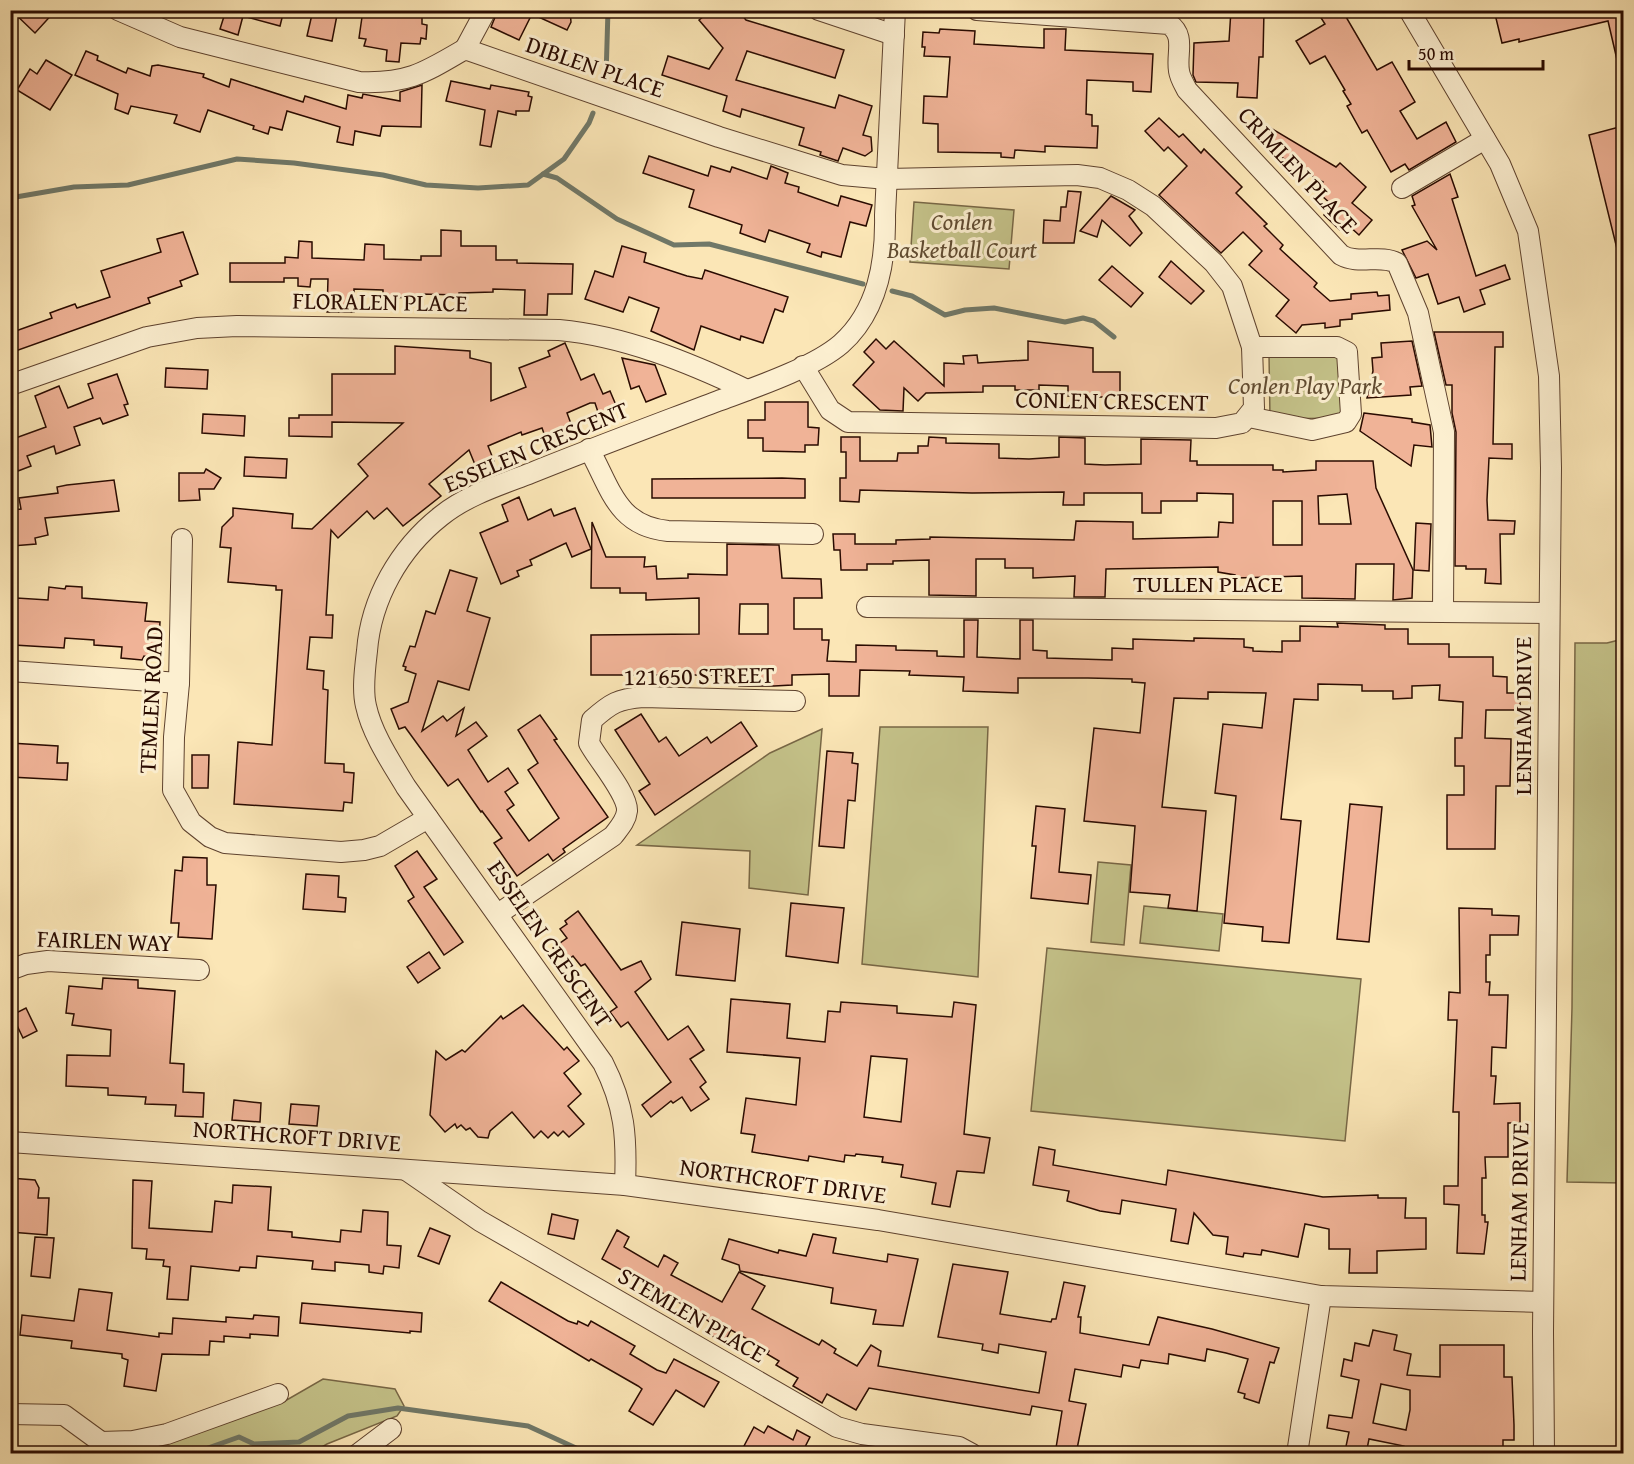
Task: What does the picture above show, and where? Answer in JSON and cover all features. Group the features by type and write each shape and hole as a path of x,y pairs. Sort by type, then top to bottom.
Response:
{"street":[{"path":"118,10 180,37 359,82 387,83 406,80 428,71 465,49 486,10"},
{"path":"819,10 894,35"},
{"name":"ESSELEN CRESCENT","path":"625,1185 626,1147 618,1092 603,1063 406,787 379,740 365,705 369,627 378,597 394,568 447,512 461,502 589,449 747,390 803,366 840,344 862,319 879,283 886,246 887,179 896,10"},
{"name":"CRIMLEN PLACE","path":"977,10 1169,24 1177,30 1180,40 1179,71 1187,90 1341,255 1355,261 1390,259 1397,263 1418,313 1444,432 1443,612"},
{"name":"LENHAM DRIVE","path":"1409,10 1500,164 1528,231 1549,376 1551,468 1543,1302 1544,1454"},
{"name":"DIBLEN PLACE","path":"465,49 718,137 842,175 887,179"},
{"path":"1402,188 1485,139"},
{"path":"887,179 1077,175 1100,178 1128,190 1153,206 1214,263 1232,286 1252,347 1254,408 1249,417 1312,430 1346,422 1351,414 1347,352 1337,347 1252,347"},
{"name":"FLORALEN PLACE","path":"10,386 147,337 197,328 237,326 559,330 589,333 705,370 747,390"},
{"name":"CONLEN CRESCENT","path":"803,366 830,410 848,422 1216,428 1232,427 1249,417"},
{"path":"589,449 623,513 645,528 668,531 813,534"},
{"name":"TEMLEN ROAD","path":"182,539 179,683 172,790 191,822 210,837 225,843 341,852 381,846 428,818"},
{"name":"TULLEN PLACE","path":"867,607 1549,613"},
{"path":"10,671 179,683"},
{"name":"121650 STREET","path":"498,914 613,836 622,824 627,810 624,798 589,743 588,732 592,720 611,703 643,697 795,701"},
{"name":"FAIRLEN WAY","path":"10,970 26,964 48,961 199,970"},
{"name":"NORTHCROFT DRIVE","path":"10,1142 625,1185 878,1220 1321,1296 1543,1302"},
{"name":"STEMLEN PLACE","path":"406,1170 480,1221 837,1427 872,1435 959,1447 972,1454"},
{"path":"1297,1454 1321,1296"},
{"path":"10,1414 64,1415 101,1442 133,1441 167,1434 278,1394"},
{"path":"358,1454 391,1429"}],"green space":[{"name":"Conlen Basketball Court","path":"914,202 1014,210 1009,269 910,262"},
{"name":"Conlen Play Park","path":"1341,353 1342,418 1270,419 1269,354"},
{"path":"1623,639 1623,1183 1567,1182 1572,1008 1575,643 1607,643"},
{"path":"880,727 988,727 978,977 862,964"},
{"path":"822,729 808,895 749,888 750,851 637,845 770,753"},
{"path":"1098,862 1131,865 1124,945 1091,942"},
{"path":"1144,906 1223,914 1219,951 1140,943"},
{"path":"1047,948 1361,979 1345,1141 1031,1111"},
{"path":"323,1379 395,1389 404,1406 397,1416 327,1444 312,1453 140,1454 155,1444 285,1401"}],"building":[{"path":"11,10 56,10 35,33"},
{"path":"226,10 284,10 280,26 243,16 238,35 220,29"},
{"path":"313,10 338,10 332,41 307,36"},
{"path":"363,10 422,16 422,24 427,25 426,39 421,38 420,44 401,43 399,62 386,61 387,50 364,46 366,39 359,38"},
{"path":"498,10 570,10 571,22 567,30 532,14 519,40 491,27"},
{"path":"697,10 738,10 746,20 844,50 835,78 747,51 736,80 835,108 839,95 872,106 863,135 871,137 872,151 865,156 843,148 838,161 820,155 821,152 799,145 804,128 742,109 740,117 723,111 727,96 662,75 668,56 709,69 723,48 699,20 703,17"},
{"path":"1231,10 1264,10 1263,57 1259,57 1257,98 1237,97 1238,83 1196,82 1193,75 1194,43 1229,41"},
{"path":"1316,10 1342,10 1377,70 1392,62 1415,102 1400,111 1417,139 1446,122 1456,142 1409,170 1405,164 1391,172 1367,130 1362,133 1347,106 1351,104 1343,91 1345,90 1325,56 1310,64 1296,41 1325,24"},
{"path":"1494,10 1623,10 1623,63 1618,64 1608,21 1519,42 1519,39 1502,43"},
{"path":"940,29 975,31 974,44 1044,48 1044,29 1066,29 1065,50 1153,54 1151,92 1133,91 1133,82 1087,80 1086,114 1092,115 1092,126 1098,126 1097,148 1045,146 1045,152 1015,150 1014,158 1001,157 1001,153 938,152 938,124 923,123 924,96 947,97 950,57 924,56 925,47 922,47 923,32 939,33"},
{"path":"86,51 98,56 97,60 126,73 128,68 150,76 152,66 158,65 204,74 203,77 229,87 231,79 303,102 305,96 346,109 348,95 362,98 363,94 400,101 400,92 422,85 421,127 382,126 380,136 355,131 353,145 337,142 340,127 287,111 282,130 270,127 268,134 253,129 254,126 208,110 200,132 174,123 177,115 131,106 128,114 115,109 118,94 75,75"},
{"path":"46,60 72,75 50,110 17,90 30,69 37,74"},
{"path":"451,81 490,89 491,85 529,92 528,96 532,97 529,111 516,111 516,115 498,111 491,147 480,145 485,110 446,101"},
{"path":"1159,118 1179,137 1183,134 1201,153 1204,149 1242,187 1236,193 1267,224 1264,226 1283,245 1280,249 1317,283 1314,287 1330,301 1351,299 1351,294 1377,292 1378,296 1389,295 1390,310 1352,314 1352,319 1340,320 1340,326 1325,328 1325,323 1302,325 1296,333 1276,316 1289,300 1249,265 1262,251 1243,232 1221,253 1159,195 1187,166 1168,147 1164,151 1145,131"},
{"path":"1623,126 1623,253 1618,253 1589,135"},
{"path":"1269,127 1336,167 1340,163 1366,187 1352,203 1372,220 1359,235 1349,226 1340,230 1324,215 1332,205 1321,195 1324,192 1319,187 1323,182 1291,164 1253,136"},
{"path":"649,156 708,176 711,166 730,172 732,167 767,179 771,166 788,173 785,183 799,187 798,192 838,206 841,196 872,205 866,226 850,222 841,257 822,252 821,257 807,252 810,244 769,230 765,242 740,233 742,225 689,207 694,190 643,173"},
{"path":"1450,174 1458,197 1452,199 1476,276 1505,265 1510,279 1480,290 1485,304 1464,312 1459,297 1438,304 1428,274 1416,278 1402,250 1427,241 1437,250 1412,206 1415,205 1412,196"},
{"path":"1068,191 1081,192 1074,243 1043,243 1044,220 1060,221 1061,207 1066,207"},
{"path":"1111,196 1135,210 1129,216 1142,233 1130,246 1102,220 1097,237 1080,231"},
{"path":"441,230 461,231 461,246 496,246 496,260 517,260 517,263 573,264 572,294 548,294 547,315 524,315 525,290 493,289 493,292 459,293 459,295 421,294 421,298 383,297 383,290 354,289 354,312 327,312 328,279 311,279 310,287 298,286 298,278 284,278 284,282 230,282 230,263 285,263 285,257 298,258 299,241 312,242 312,258 364,260 365,244 384,245 384,259 421,260 421,256 441,256"},
{"path":"183,232 198,274 180,281 182,286 148,298 150,303 10,353 10,333 52,318 50,313 58,310 75,304 77,308 110,297 101,271 161,252 157,239"},
{"path":"622,246 646,253 644,262 687,276 702,279 705,270 788,297 783,312 775,309 763,343 741,336 740,340 701,326 694,350 651,331 659,308 629,297 623,312 585,299 595,271 613,277"},
{"path":"1171,261 1204,291 1191,304 1159,277"},
{"path":"1112,266 1143,293 1131,307 1099,280"},
{"path":"1434,332 1503,332 1503,347 1495,347 1493,444 1512,444 1512,459 1489,458 1487,500 1488,520 1515,521 1514,534 1500,534 1501,584 1485,583 1486,569 1466,569 1466,566 1455,566 1456,432 1452,413 1452,385 1446,385"},
{"path":"876,339 886,349 894,341 944,386 944,363 964,364 963,356 977,355 978,363 1028,360 1028,341 1093,348 1093,372 1120,372 1120,397 1097,397 1097,404 1083,404 1083,396 1068,396 1068,386 1039,385 1039,390 1015,390 1015,386 983,386 983,392 926,393 918,401 904,388 903,411 880,410 853,385 874,362 864,352"},
{"path":"1412,341 1422,386 1410,387 1411,395 1367,398 1373,371 1372,358 1382,357 1381,343"},
{"path":"565,343 581,380 594,374 603,394 610,391 618,410 599,415 595,403 590,403 567,413 577,440 550,450 542,428 522,435 521,432 488,446 494,461 476,467 469,450 429,484 441,496 403,526 387,508 374,519 367,511 338,538 331,530 326,615 333,615 332,638 310,637 307,669 324,671 323,689 328,690 325,763 344,764 344,772 354,773 352,803 344,802 343,811 234,804 238,742 272,745 282,590 276,590 276,586 228,582 231,548 220,547 222,527 233,516 233,508 293,514 292,528 312,529 368,476 358,464 403,423 332,422 332,437 289,436 289,418 299,418 299,415 332,415 332,374 395,374 395,346 470,351 470,358 491,363 491,401 526,387 519,368 550,356 548,351"},
{"path":"622,358 655,365 666,394 646,402 639,386 631,389"},
{"path":"166,368 208,370 207,389 165,387"},
{"path":"117,374 128,404 124,405 128,415 103,424 100,418 74,427 80,445 56,454 54,446 27,456 31,466 18,471 16,465 10,467 10,440 46,427 35,396 59,386 68,408 93,398 88,384"},
{"path":"765,402 808,402 808,427 819,428 818,445 805,445 805,452 763,451 763,438 748,438 748,420 765,420"},
{"path":"1364,413 1412,419 1412,422 1430,425 1432,447 1414,445 1411,466 1360,431"},
{"path":"203,414 245,416 244,436 202,433"},
{"path":"841,437 860,437 860,461 897,461 898,453 918,453 918,446 928,446 929,437 946,438 946,443 999,444 999,458 1059,457 1059,437 1085,438 1085,464 1141,464 1141,439 1191,440 1190,461 1197,461 1197,465 1273,465 1273,470 1283,470 1283,472 1316,470 1316,461 1373,461 1376,488 1413,570 1412,598 1393,600 1394,564 1356,564 1355,599 1302,598 1302,576 1235,578 1235,575 1218,572 1218,567 1106,569 1105,597 1074,597 1075,576 1033,578 1033,568 1005,568 1005,559 976,559 976,596 929,595 929,560 893,561 893,564 867,564 867,570 841,570 840,550 834,550 833,534 855,534 855,544 896,544 896,540 930,539 930,537 1074,540 1076,521 1133,522 1133,539 1218,537 1219,522 1233,523 1233,494 1197,493 1197,501 1161,501 1161,513 1142,513 1142,493 1084,493 1084,505 1063,505 1064,492 972,493 860,490 859,502 840,501 840,478 846,478 846,452 841,452","holes":["1347,494 1351,524 1319,524 1318,496","1273,501 1302,501 1302,545 1273,545"]},
{"path":"245,457 287,459 286,478 244,476"},
{"path":"206,469 221,478 214,489 199,489 200,500 179,501 179,473 204,473"},
{"path":"652,479 805,479 805,498 652,498"},
{"path":"114,480 119,511 45,518 48,535 35,538 36,544 12,546 11,510 21,509 19,498 58,493 57,487 67,485"},
{"path":"519,497 528,520 551,509 554,516 575,508 591,549 572,557 566,543 530,560 532,565 517,571 519,576 501,584 480,533 508,521 502,505"},
{"path":"592,522 606,557 645,557 644,567 656,566 657,579 688,578 688,574 727,575 727,544 779,545 782,578 821,579 822,598 794,598 794,629 822,629 822,640 829,640 827,661 856,662 856,645 896,646 896,650 937,651 937,656 964,657 964,620 978,620 977,657 1020,659 1020,620 1033,620 1033,650 1047,651 1047,658 1112,660 1112,648 1133,649 1133,639 1194,641 1194,638 1244,639 1244,647 1253,648 1253,651 1282,652 1282,641 1300,641 1300,626 1338,627 1337,623 1385,625 1385,629 1408,629 1408,644 1449,644 1449,657 1493,657 1493,676 1507,677 1507,693 1520,693 1520,710 1486,710 1485,738 1511,739 1510,786 1496,786 1495,849 1447,849 1447,795 1464,795 1464,766 1455,766 1455,738 1462,738 1463,702 1439,700 1440,685 1412,686 1412,698 1393,699 1393,691 1362,691 1362,685 1318,684 1318,700 1294,699 1281,819 1301,821 1289,943 1262,941 1263,927 1224,923 1236,796 1215,793 1223,724 1262,728 1266,693 1208,692 1208,699 1174,698 1162,807 1206,811 1197,911 1168,908 1170,895 1130,892 1135,826 1084,821 1094,728 1140,733 1145,683 1132,682 1132,679 1018,678 1018,693 963,691 964,677 909,675 910,671 860,670 859,696 829,696 829,674 792,675 792,685 774,686 739,686 739,675 591,675 591,635 699,634 699,598 646,600 646,593 620,593 620,588 591,588","holes":["740,604 768,604 768,634 739,634"]},
{"path":"1416,523 1431,524 1429,571 1414,570"},
{"path":"450,570 477,578 467,611 490,618 469,690 438,681 422,731 443,716 447,721 464,708 456,736 476,722 487,736 468,750 488,782 508,768 518,783 505,792 514,805 507,810 529,841 559,818 528,770 538,763 518,730 540,715 557,739 554,740 608,817 563,849 565,852 553,861 548,854 517,876 494,843 502,838 458,779 448,786 405,727 399,729 391,709 408,702 416,674 405,670 406,667 403,666 410,646 415,647 426,611 435,614"},
{"path":"66,586 82,587 82,598 147,603 145,621 160,622 154,658 144,656 142,660 121,658 122,647 94,645 94,640 65,638 64,648 14,645 17,598 48,600 49,587 65,589"},
{"path":"641,714 659,742 666,737 679,756 707,737 711,743 741,722 757,746 655,815 639,791 650,784 615,730"},
{"path":"10,743 58,746 57,763 68,763 67,780 10,777"},
{"path":"827,751 853,753 852,763 858,764 855,801 848,800 844,848 819,846"},
{"path":"192,755 209,755 208,788 192,788"},
{"path":"1350,804 1382,807 1369,942 1337,939"},
{"path":"1036,806 1065,809 1059,872 1091,875 1088,904 1031,898 1036,846 1032,846"},
{"path":"417,851 437,879 424,887 463,942 444,955 408,901 414,897 395,866"},
{"path":"183,857 207,858 207,885 216,885 212,939 178,937 179,923 171,923 175,870 182,871"},
{"path":"306,874 339,876 338,897 346,898 345,912 303,909"},
{"path":"791,903 844,908 838,963 786,956"},
{"path":"1459,908 1492,909 1492,915 1519,916 1518,935 1490,935 1490,955 1486,955 1486,982 1490,982 1489,995 1508,995 1506,1048 1492,1047 1491,1076 1496,1076 1494,1104 1520,1103 1520,1123 1508,1123 1508,1157 1485,1157 1486,1178 1482,1178 1482,1215 1485,1215 1485,1222 1488,1222 1484,1254 1457,1253 1459,1205 1444,1204 1444,1186 1458,1186 1459,1112 1453,1112 1457,1020 1448,1020 1449,992 1460,993"},
{"path":"578,911 621,970 641,961 651,979 635,992 668,1040 688,1026 704,1050 690,1059 706,1082 700,1087 709,1099 691,1111 682,1097 673,1103 671,1101 651,1117 642,1105 671,1082 628,1022 621,1027 610,1012 617,1007 585,964 581,966 573,956 564,963 553,948 567,938 560,929 567,924 565,921"},
{"path":"682,922 740,929 735,981 676,975"},
{"path":"429,952 440,968 418,983 407,967"},
{"path":"103,978 138,980 138,988 175,991 170,1063 184,1064 183,1092 204,1093 203,1117 175,1116 176,1105 145,1104 146,1097 108,1095 108,1088 66,1086 67,1055 110,1056 111,1030 72,1025 74,1014 66,1013 69,986 102,989"},
{"path":"731,999 790,1004 787,1038 825,1042 828,1011 840,1012 841,1002 897,1006 897,1013 952,1017 954,1002 976,1005 964,1134 990,1138 984,1173 957,1171 950,1207 932,1204 936,1183 901,1177 903,1165 882,1162 883,1157 845,1155 844,1162 809,1156 808,1161 752,1152 755,1135 741,1133 746,1098 796,1105 800,1058 727,1052","holes":["871,1056 907,1059 901,1122 864,1117"]},
{"path":"523,1005 564,1050 567,1047 579,1061 564,1073 581,1094 568,1106 584,1124 569,1137 563,1131 558,1136 554,1132 548,1138 541,1131 534,1138 512,1112 490,1131 488,1138 478,1137 470,1128 466,1130 461,1125 457,1128 455,1124 445,1132 430,1115 436,1051 446,1060 462,1050 465,1052 501,1016 503,1019"},
{"path":"26,1008 37,1031 23,1038 12,1015"},
{"path":"234,1100 261,1103 260,1122 232,1120"},
{"path":"291,1104 319,1106 317,1126 289,1124"},
{"path":"1039,1147 1055,1150 1053,1165 1166,1185 1168,1170 1323,1197 1378,1195 1378,1198 1406,1198 1405,1218 1426,1218 1426,1249 1377,1251 1377,1273 1349,1273 1350,1249 1329,1249 1329,1229 1305,1224 1298,1257 1262,1250 1261,1255 1244,1253 1243,1257 1226,1254 1228,1237 1213,1235 1194,1213 1188,1244 1171,1241 1176,1209 1122,1200 1120,1214 1100,1211 1067,1201 1069,1191 1033,1185"},
{"path":"10,1178 35,1180 39,1188 38,1198 49,1198 47,1235 10,1232"},
{"path":"133,1180 152,1181 149,1228 212,1232 215,1201 232,1203 233,1185 271,1187 268,1230 292,1232 292,1237 340,1242 341,1230 361,1232 363,1210 388,1212 387,1245 401,1246 399,1268 384,1266 383,1274 369,1272 369,1265 335,1262 335,1271 312,1269 313,1261 257,1256 256,1268 240,1267 239,1271 191,1266 188,1300 167,1299 170,1267 163,1266 164,1260 146,1259 147,1249 132,1248"},
{"path":"552,1214 578,1220 574,1239 548,1234"},
{"path":"430,1228 450,1236 439,1264 418,1256"},
{"path":"617,1230 629,1237 624,1247 658,1267 664,1255 678,1263 671,1275 722,1302 739,1272 765,1286 752,1309 819,1345 822,1340 836,1349 834,1353 857,1366 871,1345 881,1351 878,1366 1039,1393 1046,1352 999,1344 998,1353 982,1350 983,1344 938,1337 953,1264 1008,1272 1000,1314 1051,1322 1052,1319 1056,1319 1064,1282 1085,1286 1078,1317 1081,1317 1080,1333 1149,1345 1158,1317 1279,1348 1274,1363 1270,1362 1259,1403 1244,1398 1245,1394 1238,1392 1248,1359 1207,1349 1205,1361 1169,1354 1168,1364 1141,1360 1139,1368 1123,1365 1121,1377 1075,1369 1069,1401 1086,1404 1076,1454 1055,1454 1062,1411 1032,1406 1030,1415 869,1388 856,1410 827,1394 822,1403 793,1386 798,1378 776,1365 779,1361 767,1354 769,1351 731,1330 724,1343 707,1333 712,1324 698,1313 602,1259"},
{"path":"813,1234 836,1238 833,1253 887,1262 888,1254 918,1259 903,1326 873,1324 876,1310 831,1303 833,1288 740,1271 739,1265 722,1259 729,1239 778,1253 779,1250 806,1256"},
{"path":"35,1237 54,1238 50,1278 31,1276"},
{"path":"501,1282 568,1321 577,1324 578,1321 588,1326 591,1321 635,1346 630,1354 657,1370 666,1373 674,1359 719,1382 704,1407 676,1390 653,1425 629,1411 642,1389 591,1359 589,1361 489,1301"},
{"path":"79,1289 112,1293 107,1330 159,1337 159,1333 172,1334 173,1318 226,1322 226,1317 253,1319 254,1315 279,1317 278,1336 250,1334 250,1338 224,1336 224,1342 210,1341 209,1355 162,1354 156,1391 124,1386 128,1360 122,1358 122,1354 71,1348 72,1341 20,1335 22,1315 74,1321"},
{"path":"302,1303 422,1313 421,1332 410,1331 410,1333 300,1323"},
{"path":"1373,1330 1397,1335 1394,1350 1411,1354 1407,1375 1440,1377 1440,1345 1504,1345 1504,1377 1512,1377 1514,1440 1503,1440 1503,1454 1404,1454 1404,1446 1369,1439 1366,1454 1345,1451 1349,1432 1327,1428 1329,1415 1352,1418 1359,1380 1341,1376 1344,1359 1352,1361 1355,1343 1369,1346","holes":["1381,1384 1410,1390 1410,1410 1406,1430 1373,1423"]},
{"path":"768,1426 793,1440 797,1430 810,1437 805,1447 817,1454 757,1454 744,1446 754,1427 764,1433"}],"waterway":[{"path":"606,77 608,10"},
{"path":"10,198 74,187 128,185 237,159 294,163 383,175 426,185 478,188 528,185 564,159 589,123 593,113"},
{"path":"543,174 557,178 617,219 674,245 709,244 863,284"},
{"path":"892,291 912,296 945,315 965,310 994,308 1065,322 1083,318 1094,321 1114,337"},
{"path":"203,1454 208,1448 239,1437 254,1444 299,1442 348,1416 398,1408 528,1426 589,1454"}]}
